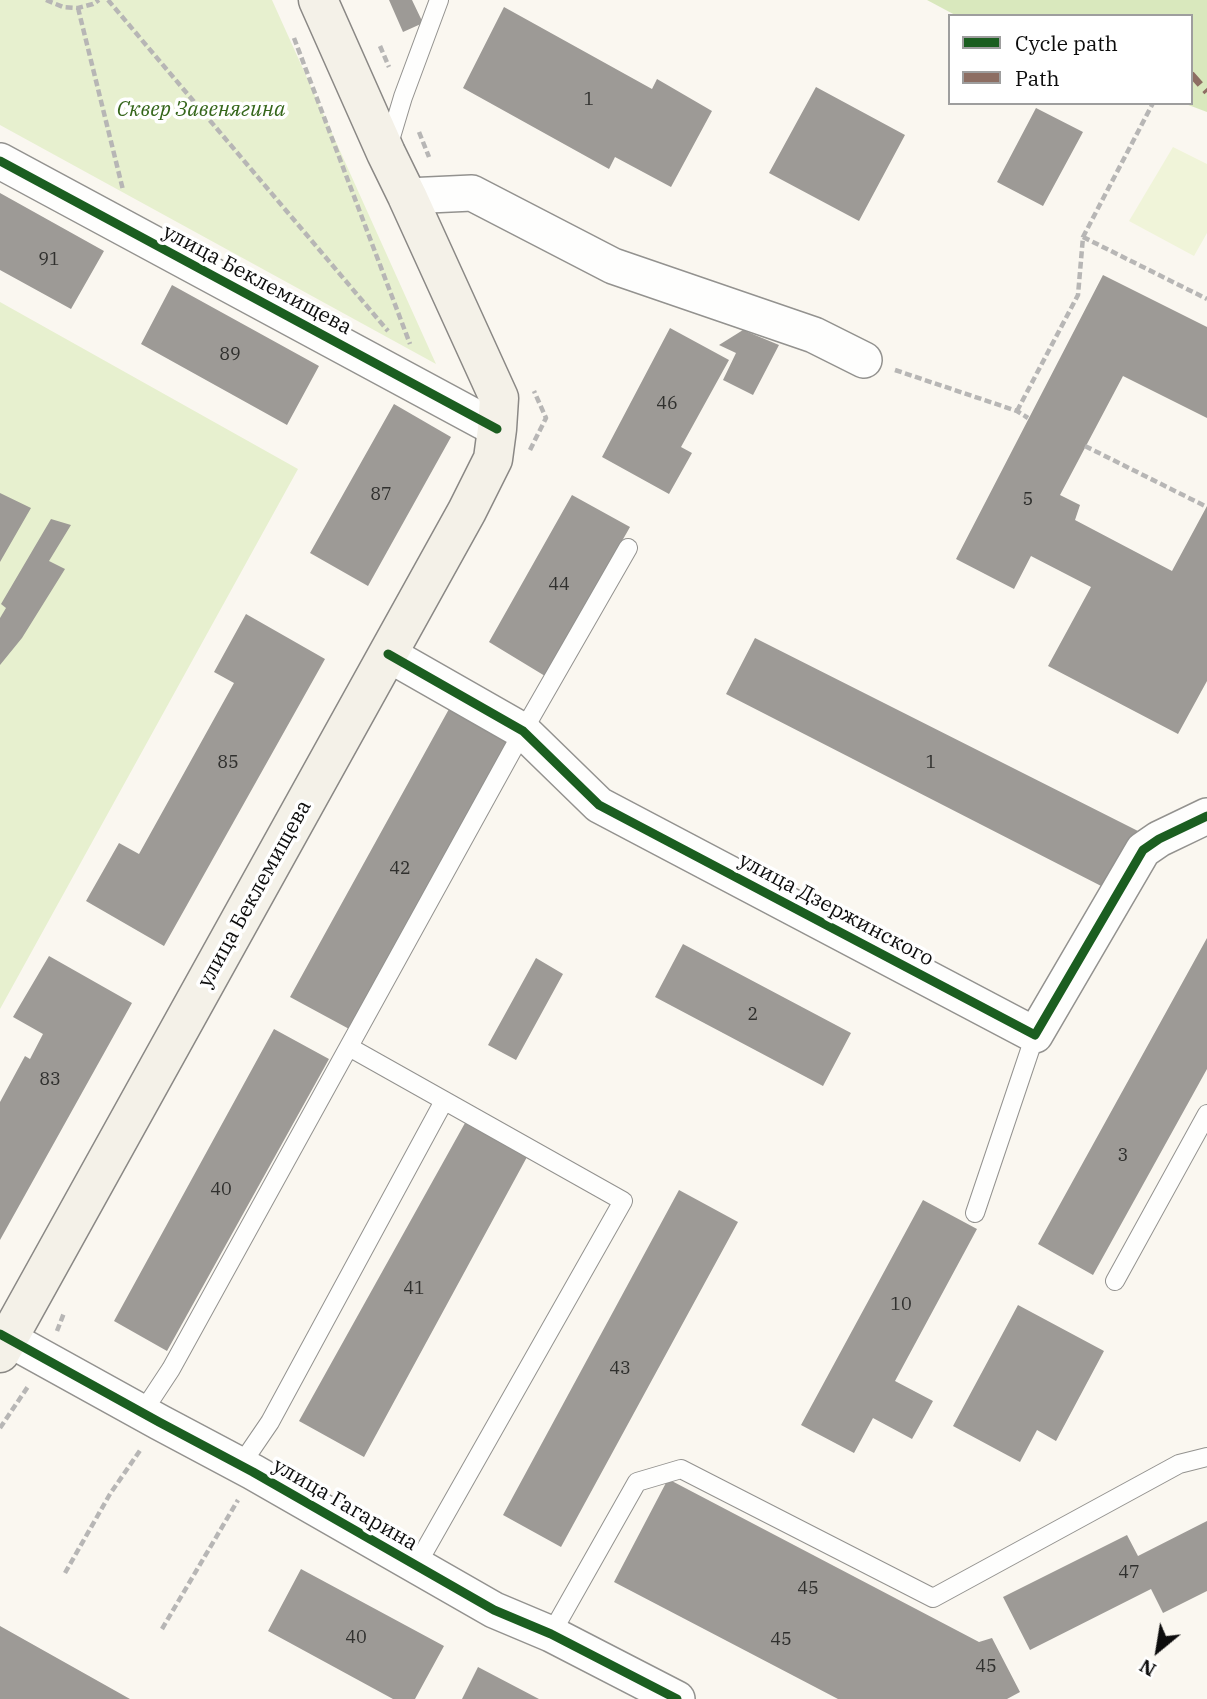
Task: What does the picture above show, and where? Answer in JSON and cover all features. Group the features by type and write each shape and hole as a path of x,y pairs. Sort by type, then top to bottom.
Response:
{"main road":[{"name":"улица Беклемищева","path":"3,1342 388,654 493,459 499,398 318,0"}],"street":[{"name":"улица Беклемищева","path":"0,161 498,429"},
{"path":"407,196 472,193 613,266 814,335 864,360"},
{"name":"улица Дзержинского","path":"388,654 523,731 599,805 1035,1035"},
{"path":"1035,1035 1143,850 1159,839 1207,816"},
{"name":"улица Гагарина","path":"3,1342 45,1359 247,1469 494,1610 551,1634 677,1699"}],"lane":[{"path":"386,153 403,97 439,0"},
{"path":"150,1418 171,1369 523,731 628,548"},
{"path":"975,1213 1035,1035"},
{"path":"349,1047 623,1201 416,1566"},
{"path":"247,1469 444,1101"},
{"path":"1115,1281 1207,1114"},
{"path":"551,1634 637,1482 681,1469 933,1598 1179,1464 1207,1457"}],"path":[{"path":"46,0 63,7 78,8 99,0"},
{"path":"108,0 392,336"},
{"path":"78,8 133,232"},
{"path":"294,38 418,367 412,383"},
{"path":"1017,411 1078,295 1083,237 1152,105"},
{"path":"1083,237 1207,299"},
{"path":"864,360 1017,411 1028,418"},
{"path":"1086,446 1206,507"},
{"path":"0,1428 45,1359"},
{"path":"65,1573 150,1418"},
{"path":"162,1629 247,1469"}],"green space":[{"name":"Сквер Завенягина","path":"0,0 272,0 436,364 0,125"},
{"path":"927,0 1207,0 1207,112 1188,105 1193,105 1193,14 953,14"},
{"path":"1173,147 1207,164 1207,233 1194,256 1129,221"},
{"path":"0,302 298,469 0,1009"}],"building":[{"path":"389,0 412,0 423,23 403,32"},
{"path":"504,7 652,89 657,79 712,111 671,187 615,157 609,169 463,88"},
{"path":"816,87 905,135 859,221 769,173"},
{"path":"1036,108 1083,132 1043,206 997,182"},
{"path":"0,193 104,251 71,309 0,270"},
{"path":"1103,275 1207,327 1207,418 1123,376 1060,495 1080,505 1075,520 1172,571 1207,506 1207,681 1178,734 1048,666 1091,587 1031,556 1014,589 956,559"},
{"path":"172,285 319,366 287,425 141,344"},
{"path":"670,328 729,360 681,447 692,453 669,494 602,457"},
{"path":"743,330 779,345 753,395 723,380 736,353 719,345"},
{"path":"394,404 451,437 368,586 310,553"},
{"path":"0,493 31,508 0,562"},
{"path":"572,495 630,527 545,676 489,642"},
{"path":"51,519 71,525 49,561 65,569 22,638 0,665 0,618 6,608 1,604"},
{"path":"246,614 325,659 164,946 86,901 119,843 139,854 234,683 214,672"},
{"path":"755,638 1138,831 1107,889 726,694"},
{"path":"449,709 510,742 351,1030 290,997"},
{"path":"1207,938 1207,1069 1093,1275 1038,1244"},
{"path":"683,944 851,1033 823,1086 655,997"},
{"path":"49,956 132,1003 0,1240 0,1102 25,1056 30,1059 43,1034 13,1017"},
{"path":"536,958 563,974 516,1060 488,1045"},
{"path":"274,1029 329,1059 167,1351 114,1321"},
{"path":"465,1123 527,1157 364,1457 299,1421"},
{"path":"679,1190 738,1222 561,1547 503,1515"},
{"path":"923,1200 977,1229 895,1381 933,1401 912,1439 873,1418 854,1453 801,1425"},
{"path":"1018,1305 1104,1351 1056,1441 1037,1430 1020,1462 953,1426"},
{"path":"668,1479 979,1642 992,1638 1020,1692 1007,1699 838,1699 614,1582"},
{"path":"1207,1521 1207,1591 1163,1613 1151,1589 1030,1650 1003,1597 1127,1535 1138,1556"},
{"path":"301,1569 444,1646 415,1699 393,1699 268,1631"},
{"path":"0,1626 130,1699 0,1699"},
{"path":"478,1667 539,1699 462,1699"}],"marked path":[{"path":"1193,76 1207,92"}],"cycle path":[{"path":"0,161 497,429"},
{"path":"388,654 523,731 599,805 1035,1035 1143,850 1159,839 1207,816"},
{"path":"0,1334 253,1472 494,1610 551,1634 677,1699"}]}
